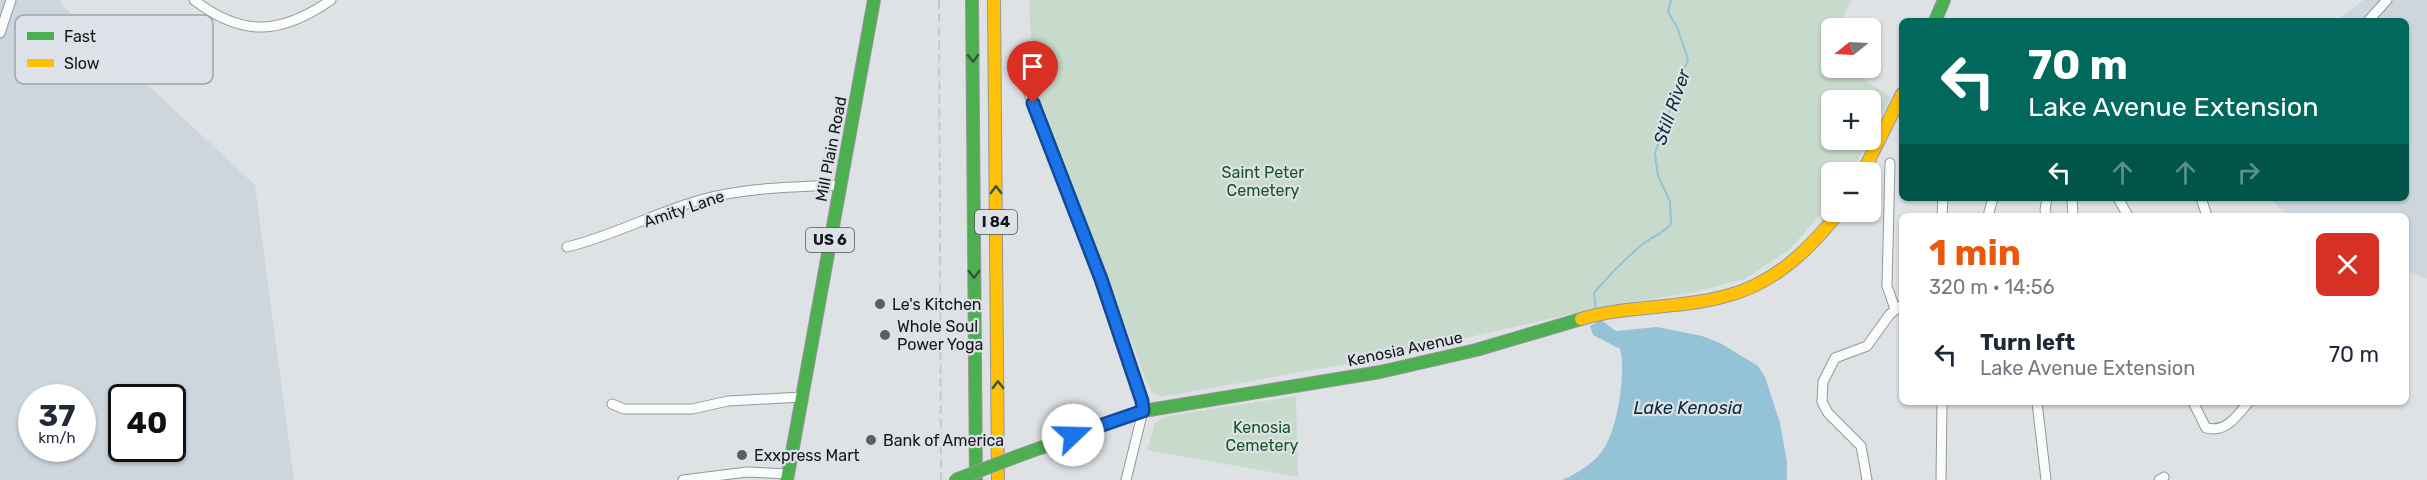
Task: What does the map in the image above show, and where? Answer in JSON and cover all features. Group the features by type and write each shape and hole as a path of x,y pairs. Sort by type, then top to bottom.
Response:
{"main road":[{"name":"Mill Plain Road","path":"787,477 874,0"},
{"name":"I 84","path":"972,0 976,480"},
{"name":"I 84","path":"994,0 998,480"},
{"path":"1939,18 1944,0"},
{"path":"1868,162 1899,100"},
{"name":"Kenosia Avenue","path":"956,480 1143,411 1413,366 1588,317 1708,301 1744,290 1776,274 1804,253 1830,222"}],"street":[{"path":"0,33 11,0"},
{"path":"194,0 218,16 255,28 277,27 298,21 331,0"},
{"path":"2371,18 2387,0"},
{"path":"1028,91 1109,302 1138,387 1143,411 1126,480"},
{"path":"1867,480 1861,446 1824,407 1821,396 1823,382 1835,358 1867,346 1898,307 1887,286 1890,163"},
{"name":"Amity Lane","path":"567,247 595,240 698,200 725,193 841,185"},
{"path":"612,404 624,409 692,409 728,401 801,397"},
{"path":"1941,480 1942,405"},
{"path":"2037,405 2046,480"},
{"path":"2194,405 2206,428 2216,430 2226,427 2246,405"},
{"path":"683,480 747,472 787,477"}],"shaded area":[{"path":"0,0 61,0 60,3 73,15 15,15 15,84 147,84 255,185 294,480 0,480"},
{"path":"2364,0 2427,0 2427,279 2409,272 2409,213 2286,213 2272,201 2409,201 2409,18 2340,18"}],"green space":[{"name":"Saint Peter Cemetery","path":"1029,0 1852,0 1842,18 1821,18 1821,78 1861,78 1880,90 1821,90 1821,150 1863,150 1857,162 1821,162 1821,213 1790,249 1745,279 1695,292 1593,309 1374,359 1161,397 1152,392 1147,383 1044,108 1034,98"},
{"path":"1881,91 1891,97 1881,118"},
{"name":"Kenosia Cemetery","path":"1296,396 1298,477 1147,450 1155,423 1167,416"}],"water":[{"name":"Lake Kenosia","path":"1601,320 1616,331 1657,327 1702,336 1720,343 1758,366 1765,377 1780,423 1787,462 1787,480 1562,480 1598,457 1614,425 1621,384 1622,359 1620,349 1593,335 1590,326"}],"waterway":[{"name":"Still River","path":"1596,310 1594,293 1600,286 1637,249 1671,224 1670,201 1658,176 1655,153 1688,59 1677,27 1668,12 1671,0"}],"railway":[{"path":"939,0 941,480"}],"traffic: fast":[{"path":"787,480 874,0"},
{"path":"972,0 976,480"},
{"path":"1936,18 1944,0"},
{"path":"1018,456 1143,411 1380,372 1476,350 1581,319"},
{"path":"955,480 1018,456"}],"traffic: slow":[{"path":"994,0 998,480"},
{"path":"1868,162 1899,100"},
{"path":"1581,319 1617,311 1708,300 1743,290 1760,283 1790,263 1830,222"}],"place":[{"name":"Le's Kitchen","path":"880,304"},
{"name":"Whole Soul Power Yoga","path":"885,335"},
{"name":"Bank of America","path":"871,440"},
{"name":"Exxpress Mart","path":"742,455"}],"route":[{"path":"1033,103 1101,279 1142,401 1143,411 1073,435"}]}
